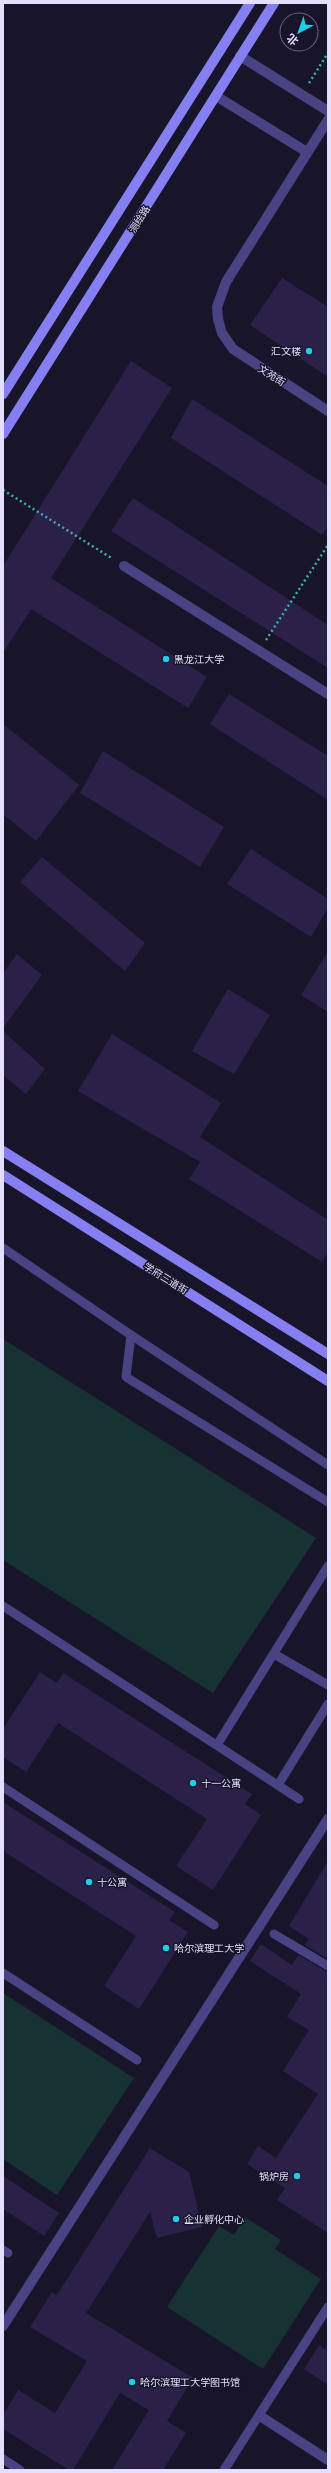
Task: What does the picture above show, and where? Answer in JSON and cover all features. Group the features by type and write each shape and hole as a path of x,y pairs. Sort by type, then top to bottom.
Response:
{"main road":[{"path":"3,394 250,3"},
{"name":"测绘路","path":"3,434 274,3"},
{"path":"3,1151 328,1354"},
{"name":"学府三道街","path":"3,1175 328,1381"}],"street":[{"path":"240,56 328,111"},
{"path":"216,96 307,152 328,120"},
{"name":"文苑街","path":"307,152 226,282 218,308 222,333 233,349 245,359 328,411"},
{"path":"124,566 328,694"},
{"path":"3,2326 328,1819"},
{"path":"260,2416 328,2460"}],"lane":[{"path":"3,1248 131,1336 328,1465"},
{"path":"131,1336 126,1377 328,1502"},
{"path":"217,1746 328,1566"},
{"path":"3,1606 299,1799"},
{"path":"274,1654 328,1685"},
{"path":"278,1785 328,1704"},
{"path":"3,1787 214,1925"},
{"path":"274,1934 328,1966"},
{"path":"3,1973 137,2060"},
{"path":"224,2470 260,2416 328,2307"},
{"path":"3,2459 20,2470"}],"path":[{"path":"302,95 328,53"},
{"path":"3,490 124,566"},
{"path":"260,651 328,545"}],"green space":[{"path":"3,1339 316,1538 213,1693 3,1560"},
{"path":"3,1993 134,2078 57,2195 3,2159"},
{"path":"245,2217 281,2240 275,2249 321,2279 263,2369 167,2307 219,2226 234,2235"}],"building":[{"name":"汇文楼","path":"282,278 328,307 328,377 250,325"},
{"path":"131,361 172,388 51,578 207,677 188,708 31,609 3,653 3,566"},
{"path":"192,399 328,486 328,526 322,535 171,438"},
{"path":"133,498 328,625 328,668 111,531"},
{"path":"229,694 328,756 328,800 210,724"},
{"path":"3,724 79,785 36,841 3,814"},
{"path":"103,751 224,827 200,867 80,793"},
{"path":"251,849 328,899 328,908 311,937 227,884"},
{"path":"42,857 145,943 125,971 20,882"},
{"path":"328,951 328,1012 301,995"},
{"path":"17,954 42,975 3,1028 3,973"},
{"path":"228,989 270,1015 234,1074 192,1051"},
{"path":"3,1031 45,1069 26,1094 3,1075"},
{"path":"112,1034 221,1103 200,1137 328,1220 328,1252 322,1262 189,1179 200,1162 78,1091"},
{"name":"十一公寓","path":"40,1672 57,1683 63,1673 252,1794 245,1804 261,1815 213,1890 176,1866 207,1819 58,1723 26,1772 3,1757 3,1729"},
{"name":"十公寓","path":"3,1802 175,1912 169,1920 188,1932 139,2009 104,1986 136,1936 3,1851"},
{"path":"328,1861 328,1959 305,1945 309,1939 289,1926"},
{"path":"261,1944 292,1965 298,1955 328,1972 328,2233 277,2200 285,2188 247,2164 258,2146 276,2158 318,2094 283,2071 309,2030 287,2017 301,1994 250,1961"},
{"name":"哈尔滨理工大学图书馆","path":"150,2148 189,2172 202,2227 157,2238 150,2212 86,2313 193,2378 167,2421 186,2433 163,2470 112,2470 149,2410 120,2393 73,2470 69,2470 3,2429 3,2415 18,2390 55,2413 87,2361 30,2327 52,2292 57,2295"},
{"path":"3,2176 59,2213 44,2236 3,2209"},
{"path":"319,2345 328,2351 328,2385 304,2369"}],"place":[{"name":"汇文楼","path":"309,351"},
{"name":"黑龙江大学","path":"166,659"},
{"name":"十一公寓","path":"193,1783"},
{"name":"十公寓","path":"89,1882"},
{"name":"哈尔滨理工大学","path":"166,1948"},
{"name":"锅炉房","path":"297,2176"},
{"name":"企业孵化中心","path":"176,2219"},
{"name":"哈尔滨理工大学图书馆","path":"132,2382"}]}
